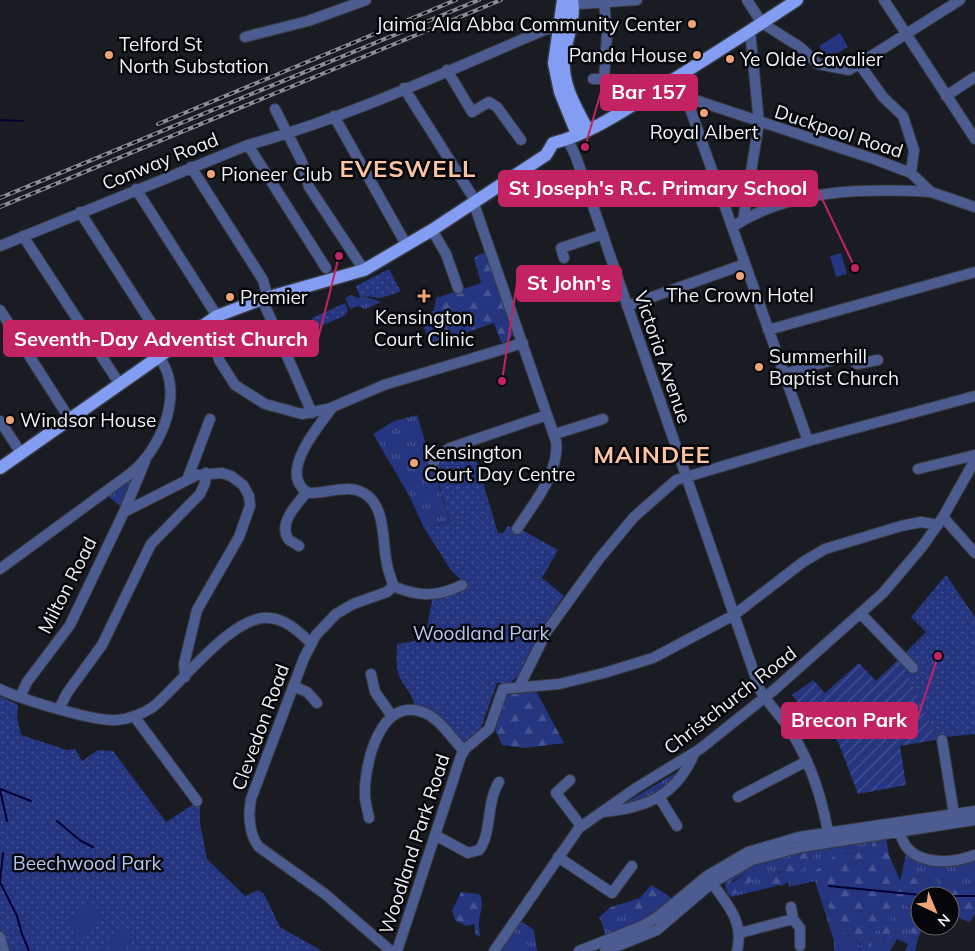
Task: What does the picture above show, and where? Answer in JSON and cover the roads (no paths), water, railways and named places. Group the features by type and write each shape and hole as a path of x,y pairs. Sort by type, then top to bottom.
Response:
{"main road":[{"path":"0,468 213,319 265,299 364,270 407,246 432,230 472,199 546,155 553,143 578,134 672,81 797,0"},
{"path":"568,2 559,32 554,64 556,80 578,134"},
{"path":"568,2 564,72 578,134"}],"street":[{"path":"245,37 308,22 366,0"},
{"path":"568,2 637,0"},
{"path":"748,0 762,23 800,48 818,64 849,70 860,65 960,0"},
{"path":"884,0 975,139"},
{"path":"593,79 604,79 607,34 604,2"},
{"name":"Conway Road","path":"0,246 191,167 248,145 286,134 334,116 547,29 552,28 559,32"},
{"path":"743,220 759,123 750,30"},
{"path":"559,32 567,44"},
{"path":"860,65 883,97 900,110 904,116 905,128 914,150 911,173"},
{"path":"447,70 472,112 489,102 497,107 521,140"},
{"path":"946,96 975,77"},
{"path":"672,81 686,97 808,441"},
{"path":"404,88 472,199 555,434 557,449 554,465 541,491 517,529"},
{"name":"Duckpool Road","path":"686,97 911,173 931,192 975,207"},
{"path":"275,110 302,162 309,187 352,249 364,270"},
{"path":"334,116 407,246"},
{"name":"Victoria Avenue","path":"578,134 576,157 760,690 786,724 807,761 820,794 828,832"},
{"path":"248,145 326,268"},
{"path":"191,167 267,288 265,299 312,413"},
{"path":"136,189 213,319 222,366 241,390 256,400 286,412 312,413 332,407 384,385 523,343"},
{"path":"732,227 775,205 802,198 885,189 931,192"},
{"path":"80,212 159,335"},
{"path":"432,230 446,254 458,288"},
{"path":"564,258 561,248 603,234"},
{"path":"23,236 119,383"},
{"path":"627,306 745,264"},
{"path":"768,330 975,272"},
{"path":"0,310 69,418"},
{"path":"0,569 131,473 145,460 159,436 170,403 168,373 158,356"},
{"path":"784,374 846,356 857,364 878,360"},
{"path":"519,687 547,631 598,559 634,517 670,484 685,476 975,396"},
{"path":"307,492 298,482 298,462 308,442 332,407"},
{"path":"433,463 438,456 450,448 547,415"},
{"path":"187,480 210,419"},
{"path":"555,434 603,419"},
{"path":"0,421 21,453"},
{"path":"918,470 975,455"},
{"name":"Milton Road","path":"20,697 27,682 70,625 124,512 145,460"},
{"name":"Christchurch Road","path":"494,951 581,826 600,812 695,753 765,698 861,614 906,568 940,521 975,460"},
{"path":"59,709 64,698 97,654 151,544 200,494 205,484 206,473"},
{"path":"124,512 187,480 206,473 222,473 236,478 248,492 250,506 239,537 197,610 184,664 185,677"},
{"path":"299,546 289,540 285,528 290,515 307,492 348,489 361,492 370,498 379,514 386,562 393,586 412,594 422,595 440,593 462,585"},
{"path":"519,687 559,684 635,664 679,646 734,615 803,562 825,548 901,526 940,521 975,553"},
{"name":"Clevedon Road","path":"391,951 325,894 262,849 254,840 250,822 251,799 311,642 336,614 353,604 388,592 393,586"},
{"path":"861,614 913,668"},
{"path":"0,690 59,709 108,720 134,716 153,707 234,629 254,619 271,618 283,622 311,642"},
{"path":"371,674 375,692 392,716"},
{"path":"293,686 307,692 318,703"},
{"name":"Woodland Park Road","path":"397,951 464,751 490,728 503,689 519,687"},
{"path":"369,818 365,795 372,750 377,738 392,716 410,710 425,713 437,722 464,751"},
{"path":"134,716 196,801"},
{"path":"942,740 954,814"},
{"path":"600,812 645,805 659,797 676,784 695,753"},
{"path":"738,797 807,761"},
{"path":"570,780 556,793 581,826"},
{"path":"435,835 468,854 479,850 484,842 492,796 499,782"},
{"path":"659,797 677,826"},
{"path":"800,842 828,832 900,832 954,814 975,811"},
{"path":"579,951 608,947 656,918 748,852 924,823 975,820"},
{"path":"900,832 902,843 914,856 940,861 958,861 975,856"},
{"path":"558,857 612,893 632,866"},
{"path":"709,879 734,913 740,933 737,951"},
{"path":"791,907 793,919 800,928 800,946"},
{"path":"740,933 793,919"},
{"path":"0,937 4,951"}],"waterway":[{"path":"0,120 23,121"},
{"path":"0,789 31,801"},
{"path":"0,790 7,821"},
{"path":"57,821 81,841 93,847"},
{"path":"3,853 0,882 17,916 29,951"},
{"path":"829,886 910,894"},
{"path":"960,896 975,896"}],"railway":[{"path":"158,124 456,0"},
{"path":"0,198 479,0"},
{"path":"0,207 501,0"}],"place":[{"name":"Jaima Ala Abba Community Center","path":"692,24"},
{"name":"Telford St North Substation","path":"109,55"},
{"name":"Panda House","path":"697,55"},
{"name":"Ye Olde Cavalier","path":"730,59"},
{"name":"Royal Albert","path":"704,113"},
{"name":"Bar 157","path":"585,147"},
{"name":"Pioneer Club","path":"211,174"},
{"name":"Seventh-Day Adventist Church","path":"339,256"},
{"name":"St Joseph's R.C. Primary School","path":"855,268"},
{"name":"The Crown Hotel","path":"740,276"},
{"name":"Kensington Court Clinic","path":"424,296"},
{"name":"Premier","path":"230,297"},
{"name":"Summerhill Baptist Church","path":"759,367"},
{"name":"St John's","path":"502,381"},
{"name":"Windsor House","path":"10,420"},
{"name":"Kensington Court Day Centre","path":"414,463"},
{"name":"Brecon Park","path":"938,656"}],"district":[{"name":"EVESWELL","path":"408,168"},
{"name":"MAINDEE","path":"652,454"}],"park label":[{"name":"Woodland Park","path":"481,633"},
{"name":"Beechwood Park","path":"87,863"}]}
